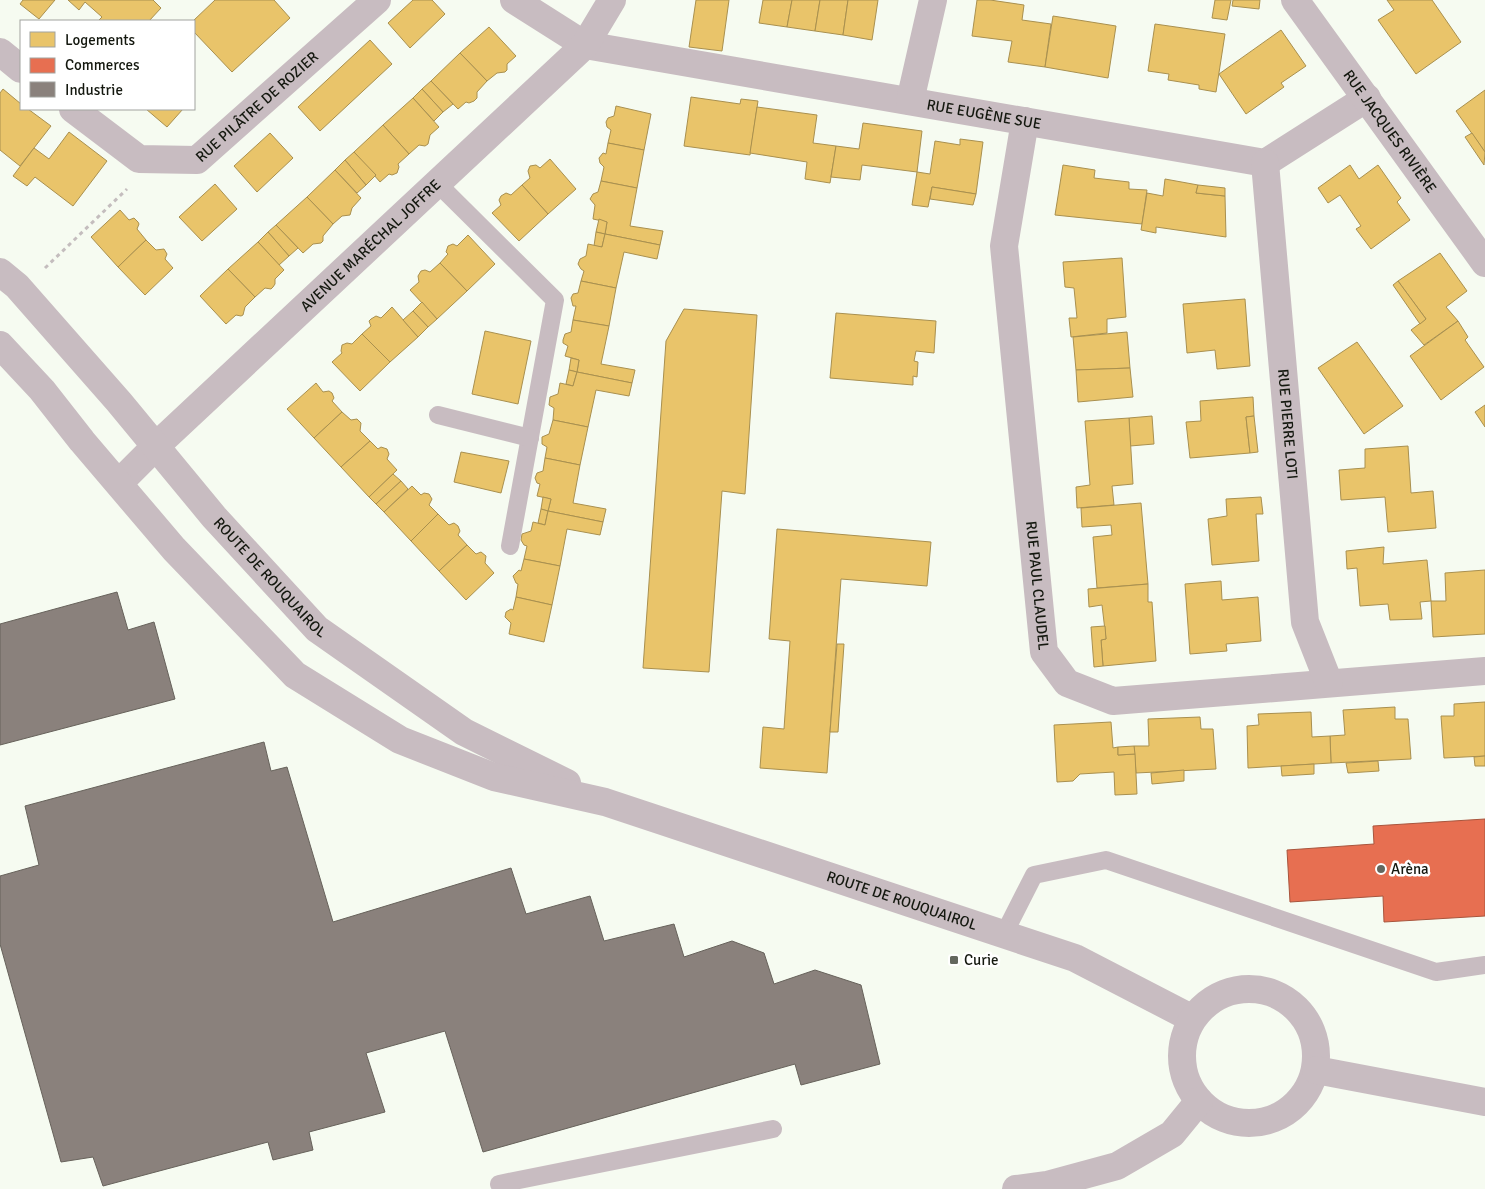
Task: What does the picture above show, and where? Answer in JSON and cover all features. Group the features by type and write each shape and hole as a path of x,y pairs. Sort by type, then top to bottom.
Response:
{"street":[{"name":"RUE PILÂTRE DE ROZIER","path":"74,110 139,159 197,160 377,0"},
{"path":"514,0 585,44"},
{"name":"AVENUE MARÉCHAL JOFFRE","path":"119,483 156,446 585,44 612,0"},
{"path":"910,101 932,0"},
{"name":"RUE JACQUES RIVIÈRE","path":"1295,0 1485,263"},
{"name":"RUE EUGÈNE SUE","path":"585,44 1265,162"},
{"path":"0,52 20,68"},
{"path":"1265,162 1367,98"},
{"name":"RUE PAUL CLAUDEL","path":"1025,121 1004,246 1044,652 1067,683 1113,701 1485,671"},
{"name":"RUE PIERRE LOTI","path":"1265,162 1305,622 1329,683"},
{"name":"ROUTE DE ROUQUAIROL","path":"0,272 17,286 156,446 214,517 317,629 464,732 605,802"},
{"name":"ROUTE DE ROUQUAIROL","path":"0,345 42,390 82,441 174,549 295,675 400,740 494,777 605,802 1075,958 1191,1018"},
{"path":"1235,989 1263,989 1287,1000 1306,1019 1316,1045 1316,1070 1305,1094 1288,1111 1266,1121 1242,1123 1218,1116 1199,1102 1187,1083 1181,1061 1183,1039 1191,1018 1210,999 1235,989"},
{"path":"1316,1070 1485,1102"},
{"path":"1016,1189 1047,1187 1117,1166 1172,1134 1199,1102"}],"lane":[{"path":"437,183 555,300 510,546"},
{"path":"438,415 530,438"},
{"path":"1004,934 1034,875 1106,860 1436,972 1485,965"},
{"path":"499,1184 773,1128"}],"path":[{"path":"39,273 83,233 135,181 150,159"}],"building: Logements":[{"path":"23,0 55,0 39,19 20,4"},
{"path":"68,0 153,0 161,8 150,20 99,20 102,17 85,2 79,10"},
{"path":"215,0 274,0 290,18 232,72 195,33 194,20"},
{"path":"413,0 432,0 445,14 410,48 388,23"},
{"path":"696,0 729,0 722,51 689,47"},
{"path":"763,0 792,0 787,27 759,23"},
{"path":"792,0 820,0 815,31 787,27"},
{"path":"820,0 848,0 843,35 815,31"},
{"path":"848,0 878,0 872,40 843,35"},
{"path":"977,0 1024,5 1022,20 1051,24 1045,67 1008,62 1012,41 972,36"},
{"path":"1215,0 1231,0 1227,20 1212,18"},
{"path":"1233,0 1260,0 1259,9 1232,6"},
{"path":"1387,0 1432,0 1461,42 1416,74 1378,20 1394,10"},
{"path":"1053,16 1116,26 1108,78 1045,67"},
{"path":"1155,24 1225,34 1216,92 1199,89 1199,85 1168,80 1169,74 1148,71"},
{"path":"489,27 516,56 507,64 505,72 497,73 487,81 460,53"},
{"path":"1281,30 1306,66 1281,83 1284,87 1246,114 1219,74"},
{"path":"370,40 392,64 320,131 298,107"},
{"path":"460,53 487,81 477,92 477,98 474,101 466,102 458,109 431,81"},
{"path":"431,81 453,104 443,112 422,89"},
{"path":"3,89 20,103 20,110 29,110 51,126 20,166 0,150 0,93"},
{"path":"422,89 443,112 434,121 413,98"},
{"path":"1485,90 1485,152 1456,111"},
{"path":"691,97 740,104 741,99 758,101 750,155 684,146"},
{"path":"413,98 439,127 430,135 428,144 425,146 419,145 409,154 383,125"},
{"path":"616,106 651,114 644,150 608,143 611,130 607,127 606,122 608,118 614,116"},
{"path":"757,107 817,115 813,143 836,146 830,183 805,179 807,162 750,153"},
{"path":"147,110 182,110 167,127"},
{"path":"863,123 922,131 917,172 862,165 860,180 831,177 836,146 859,149"},
{"path":"383,125 409,154 398,164 397,173 389,174 380,182 354,152"},
{"path":"69,132 107,161 73,206 35,177 27,186 13,176 34,148 49,159"},
{"path":"270,133 293,158 257,192 234,166"},
{"path":"1472,133 1485,152 1484,165 1465,137"},
{"path":"960,139 983,142 976,194 932,187 928,207 912,205 917,172 930,174 935,141 960,145"},
{"path":"608,143 644,150 637,188 601,181 604,167 600,163 599,158 603,153 606,154"},
{"path":"354,152 376,175 366,185 345,160"},
{"path":"550,159 576,189 548,214 522,185 530,178 528,171 530,166 536,165 540,168"},
{"path":"345,160 366,185 357,193 335,170"},
{"path":"1063,165 1095,170 1094,178 1129,182 1129,189 1147,190 1142,224 1055,215"},
{"path":"1350,165 1359,179 1378,165 1401,198 1397,202 1410,220 1371,249 1356,229 1361,226 1340,195 1328,203 1318,188"},
{"path":"335,170 361,198 352,208 350,215 342,216 333,224 307,197"},
{"path":"1165,179 1198,185 1196,193 1225,196 1226,237 1156,227 1156,233 1141,230 1147,193 1163,196"},
{"path":"601,181 637,188 630,226 663,231 660,245 605,234 607,222 593,219 595,205 590,199 593,194 598,192"},
{"path":"215,184 237,209 202,241 179,217"},
{"path":"522,185 548,214 519,241 492,213 501,205 499,200 501,196 506,193 511,195"},
{"path":"1198,185 1225,188 1225,196 1196,193"},
{"path":"932,187 976,194 973,205 930,199"},
{"path":"307,197 333,224 323,236 321,243 313,244 303,253 276,225"},
{"path":"120,210 129,220 134,218 138,222 137,229 146,240 118,267 91,237"},
{"path":"599,219 607,222 605,234 596,232"},
{"path":"276,225 298,248 289,256 268,232"},
{"path":"268,232 289,256 279,265 258,242"},
{"path":"596,232 605,234 602,247 594,246"},
{"path":"605,234 660,245 657,259 624,252 616,288 581,281 584,271 578,264 580,259 586,256 588,244 602,247"},
{"path":"468,235 495,264 467,291 440,263 448,254 446,252 448,246 453,244 457,246"},
{"path":"146,240 156,250 164,249 167,254 165,259 173,268 145,295 118,267"},
{"path":"258,242 284,270 275,279 275,284 271,289 265,288 255,297 228,269"},
{"path":"1440,253 1467,291 1446,307 1458,321 1424,345 1411,330 1426,319 1398,281"},
{"path":"1122,258 1126,317 1107,319 1107,333 1071,337 1069,318 1077,318 1074,288 1065,287 1063,262"},
{"path":"440,263 467,291 437,319 410,290 419,282 418,276 421,271 430,272"},
{"path":"228,269 255,297 245,307 243,315 236,315 226,324 200,296"},
{"path":"581,281 616,288 609,326 573,320 576,306 573,306 571,298 573,294 578,293"},
{"path":"1398,281 1426,319 1420,324 1393,285"},
{"path":"1245,299 1250,366 1217,369 1215,350 1187,353 1183,304"},
{"path":"422,302 437,319 428,327 413,311"},
{"path":"392,307 418,337 390,362 362,334 371,326 369,321 371,319 376,316 381,318"},
{"path":"684,309 757,315 745,494 722,491 709,672 643,668 666,341"},
{"path":"413,311 428,327 418,337 403,320"},
{"path":"836,313 936,321 934,353 916,351 914,361 918,362 917,377 913,376 913,385 830,378"},
{"path":"573,320 609,326 601,364 635,370 632,383 577,372 579,360 565,356 568,346 563,343 565,334 571,332"},
{"path":"1458,321 1468,337 1465,340 1484,367 1441,400 1410,356"},
{"path":"485,331 531,341 518,404 472,394"},
{"path":"1127,332 1130,368 1076,370 1073,337"},
{"path":"362,334 390,362 360,391 332,362 342,353 342,345 352,344"},
{"path":"1357,342 1403,406 1364,434 1318,368"},
{"path":"571,358 579,360 577,372 569,370"},
{"path":"1130,368 1133,397 1078,402 1076,370"},
{"path":"569,370 577,372 573,386 566,384"},
{"path":"577,372 632,383 629,396 596,390 588,427 553,420 554,408 549,405 550,397 558,394 560,383 573,386"},
{"path":"316,383 323,392 329,391 332,393 334,398 332,401 342,412 314,438 287,409"},
{"path":"1253,397 1254,416 1246,417 1250,453 1190,458 1186,422 1201,421 1200,401"},
{"path":"1485,405 1485,427 1475,412"},
{"path":"342,412 351,420 357,419 361,423 360,431 370,441 341,467 314,438"},
{"path":"1152,416 1154,444 1130,446 1129,418"},
{"path":"1254,416 1258,452 1250,453 1246,417"},
{"path":"1129,418 1133,484 1112,486 1114,505 1077,508 1076,487 1090,485 1085,421"},
{"path":"553,420 588,427 580,465 545,458 547,447 542,444 542,437 549,434"},
{"path":"370,441 378,449 381,447 387,449 389,454 387,459 397,470 369,497 341,467"},
{"path":"1408,446 1411,493 1433,491 1436,528 1388,532 1385,497 1341,500 1339,470 1365,468 1365,449"},
{"path":"461,452 509,461 501,493 454,482"},
{"path":"545,458 580,465 573,503 606,509 603,522 548,511 551,499 537,496 540,484 537,483 535,478 537,473 543,471"},
{"path":"393,474 401,481 376,504 369,497"},
{"path":"401,481 408,489 384,512 376,504"},
{"path":"412,486 421,495 424,493 429,494 432,499 429,505 438,514 411,541 384,512"},
{"path":"543,497 551,499 548,511 541,509"},
{"path":"1261,497 1263,514 1256,514 1259,561 1212,565 1208,519 1227,516 1226,499"},
{"path":"1141,503 1148,584 1097,588 1093,537 1112,535 1111,525 1082,527 1081,508"},
{"path":"541,509 548,511 545,525 538,523"},
{"path":"548,511 603,522 600,535 567,529 560,566 524,559 527,546 521,540 522,534 531,531 533,522 545,525"},
{"path":"438,514 449,525 454,523 458,526 460,531 458,535 467,545 439,571 411,541"},
{"path":"777,529 931,542 927,586 841,579 827,773 760,768 763,727 784,729 790,641 769,639"},
{"path":"467,545 476,554 481,552 486,556 485,563 494,573 466,600 439,571"},
{"path":"1384,547 1383,564 1427,560 1431,601 1420,602 1422,619 1390,620 1388,604 1360,606 1357,568 1347,569 1346,551"},
{"path":"524,559 560,566 552,605 516,597 518,584 513,576 519,570 521,571"},
{"path":"1485,570 1485,634 1433,637 1431,601 1446,601 1445,573"},
{"path":"1221,581 1222,600 1258,597 1261,641 1226,644 1227,651 1190,654 1185,584"},
{"path":"1148,584 1148,602 1152,602 1156,661 1103,666 1101,640 1106,639 1102,605 1089,607 1088,589"},
{"path":"516,597 552,605 544,642 509,634 511,623 505,617 506,612 511,609 513,610"},
{"path":"1105,626 1106,639 1101,640 1103,666 1094,667 1091,627"},
{"path":"837,644 844,644 838,732 830,732"},
{"path":"1485,702 1485,756 1444,758 1441,716 1454,716 1454,704"},
{"path":"1395,707 1395,719 1408,719 1411,759 1331,763 1330,736 1345,735 1343,710"},
{"path":"1311,712 1312,737 1330,736 1331,763 1248,768 1247,726 1259,725 1258,714"},
{"path":"1200,717 1201,729 1213,729 1216,769 1136,773 1134,746 1149,746 1148,719"},
{"path":"1111,722 1113,748 1118,747 1118,755 1135,754 1137,794 1115,795 1114,772 1080,774 1073,781 1057,782 1054,725"},
{"path":"1134,746 1135,754 1118,755 1118,747"},
{"path":"1485,756 1485,766 1475,766 1474,757"},
{"path":"1378,761 1379,771 1348,773 1346,763"},
{"path":"1314,764 1314,774 1282,776 1281,766"},
{"path":"1184,770 1184,781 1152,784 1151,773"}],"building: Commerces":[{"path":"1485,819 1485,916 1384,922 1383,896 1290,902 1287,850 1374,844 1373,826"}],"building: Industrie":[{"path":"117,592 128,630 154,622 175,699 0,745 0,624"},
{"path":"264,742 271,771 287,767 333,922 511,868 526,914 590,896 604,941 674,924 684,957 732,941 764,953 774,984 815,970 861,985 880,1064 801,1085 795,1064 483,1152 445,1031 366,1053 385,1112 309,1132 313,1150 273,1160 268,1142 103,1186 93,1157 61,1162 0,944 0,876 39,865 25,806"}],"place":[{"name":"Arèna","path":"1381,869"},
{"name":"Curie","path":"954,960"}]}
